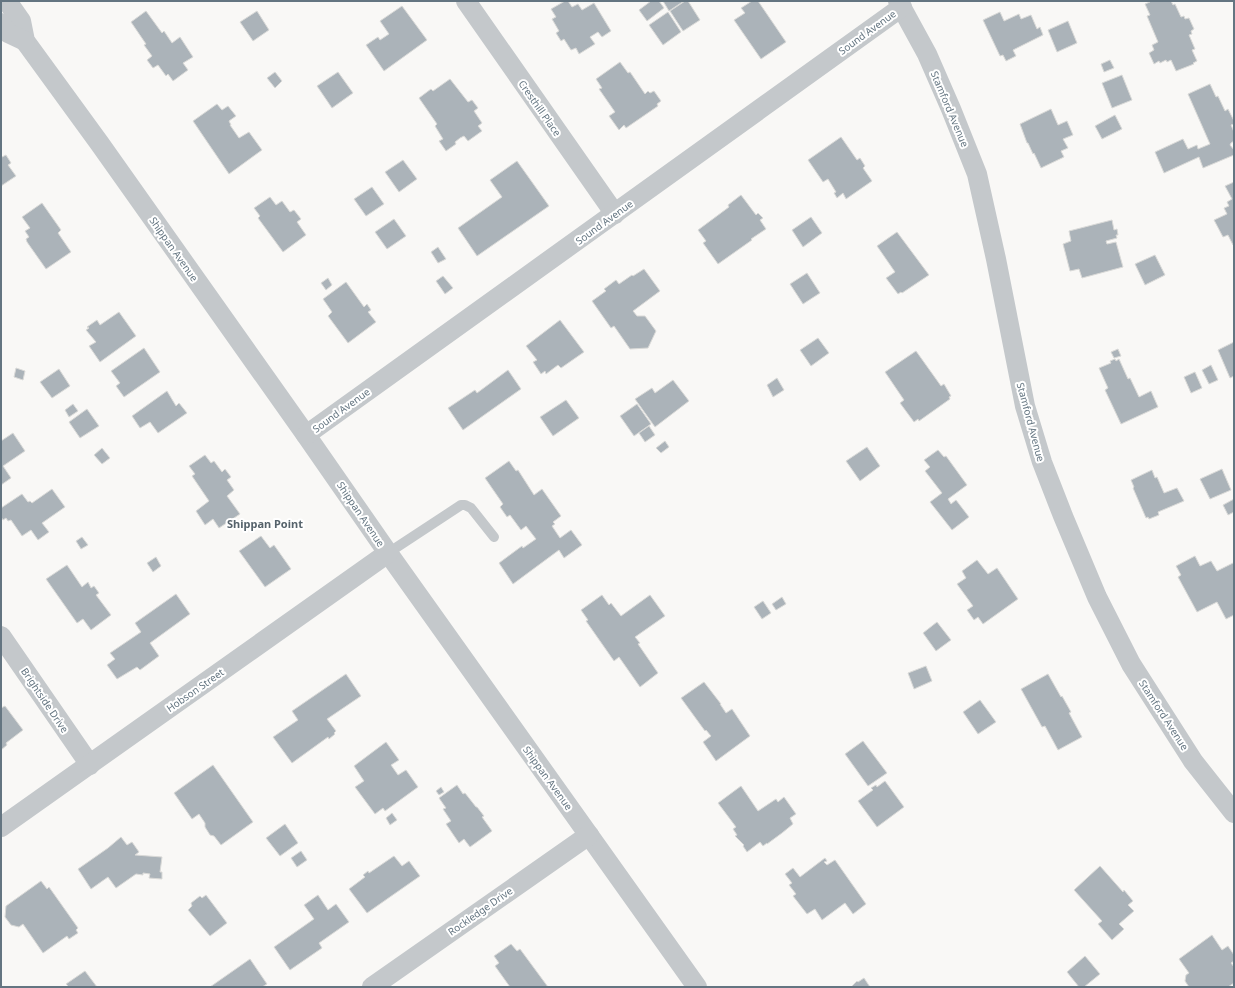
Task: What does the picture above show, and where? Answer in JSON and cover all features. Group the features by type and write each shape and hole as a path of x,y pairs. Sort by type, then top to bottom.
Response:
{"street":[{"name":"Shippan Avenue","path":"8,1 21,21 25,41 100,144 388,553 697,987"},
{"name":"Cresthill Place","path":"466,1 615,214"},
{"name":"Sound Avenue","path":"306,435 615,214 900,4"},
{"name":"Stamford Avenue","path":"900,4 927,54 977,174 996,259 1025,406 1042,462 1063,516 1097,597 1131,664 1193,760 1234,813"},
{"name":"Shippan Avenue","path":"1,23 8,33 25,41"},
{"name":"Hobson Street","path":"1,827 388,553"},
{"name":"Brightside Drive","path":"1,636 90,765"},
{"name":"Rockledge Drive","path":"372,987 589,835"}],"lane":[{"path":"388,553 461,505 465,505 470,508 494,537"}],"building":[{"path":"565,1 568,1 572,7 578,4 582,10 594,3 611,31 602,37 598,32 590,37 595,44 579,54 576,48 571,50 564,39 561,41 556,33 559,31 552,19 556,17 551,9"},
{"path":"651,1 659,1 664,8 647,21 639,10"},
{"path":"663,1 684,1 669,11"},
{"path":"685,1 688,1 700,20 683,31 670,11"},
{"path":"752,1 758,1 786,42 761,59 734,20 745,13 741,8"},
{"path":"1149,1 1171,1 1173,5 1175,4 1181,17 1184,16 1185,19 1189,18 1194,29 1191,31 1192,34 1189,35 1195,49 1192,50 1197,61 1193,63 1194,64 1176,71 1171,60 1167,62 1166,60 1160,63 1159,61 1154,64 1149,53 1154,50 1152,45 1158,42 1147,16 1150,15 1145,4 1150,2"},
{"path":"402,6 427,40 384,71 366,45 378,37 380,40 389,34 380,21"},
{"path":"146,11 162,33 164,31 172,43 180,37 193,57 183,63 188,70 173,81 168,74 166,76 158,65 153,68 147,60 152,56 144,45 146,44 131,22"},
{"path":"257,11 269,30 253,41 240,22"},
{"path":"668,12 681,32 663,45 649,25"},
{"path":"1000,12 1004,21 1019,14 1021,19 1031,15 1037,29 1040,27 1043,35 1013,50 1016,56 1006,61 1003,55 1000,56 983,20"},
{"path":"1068,21 1077,43 1057,52 1048,30"},
{"path":"1110,60 1114,68 1104,72 1101,64"},
{"path":"620,62 628,73 630,72 645,94 648,91 650,93 654,91 661,101 657,104 658,106 626,128 624,125 619,130 609,116 615,112 599,89 602,88 596,79"},
{"path":"275,72 282,81 275,88 267,78"},
{"path":"338,72 353,93 332,108 317,86"},
{"path":"1122,75 1132,100 1112,108 1102,83"},
{"path":"450,79 468,102 472,100 478,108 474,111 482,123 478,126 482,131 468,141 464,136 460,138 455,142 456,144 446,151 439,141 443,139 435,126 437,124 419,98 431,89 433,91"},
{"path":"1210,84 1225,111 1228,109 1234,121 1234,124 1231,125 1234,132 1234,141 1230,145 1234,150 1234,155 1203,168 1199,157 1164,173 1155,152 1183,139 1188,149 1197,145 1198,149 1210,144 1188,94"},
{"path":"217,104 222,110 228,106 236,116 229,121 239,138 249,132 262,150 229,174 193,121"},
{"path":"1051,109 1058,125 1067,121 1073,135 1063,139 1068,148 1061,151 1064,157 1041,168 1034,153 1033,154 1027,143 1020,124"},
{"path":"1115,115 1122,129 1102,139 1095,126"},
{"path":"841,137 857,160 860,158 865,166 863,168 872,181 846,199 843,193 837,198 834,193 836,192 828,179 823,182 808,160"},
{"path":"6,155 11,163 8,165 16,176 1,186 1,156"},
{"path":"403,160 417,179 399,192 385,172"},
{"path":"517,161 549,206 477,256 458,228 502,197 490,180"},
{"path":"1234,182 1233,245 1228,235 1223,237 1214,220 1227,214 1224,208 1229,206 1227,202 1232,199 1225,186"},
{"path":"372,187 384,204 366,216 354,199"},
{"path":"741,195 756,215 758,213 763,218 760,220 766,229 718,264 703,243 706,241 698,230 729,207 728,205"},
{"path":"270,197 276,205 282,201 290,212 294,210 301,219 297,222 306,235 283,252 258,218 260,216 254,208"},
{"path":"42,203 61,230 58,233 71,252 46,269 27,242 26,239 29,237 25,231 30,228 22,217"},
{"path":"811,217 822,233 803,247 792,230"},
{"path":"394,219 406,236 387,249 375,232"},
{"path":"1112,220 1114,230 1117,229 1118,235 1116,235 1117,238 1106,241 1107,244 1116,242 1123,267 1082,278 1079,269 1070,271 1063,244 1071,241 1069,231"},
{"path":"897,232 929,275 902,293 901,292 898,294 886,278 895,272 877,246"},
{"path":"438,247 446,259 438,263 431,252"},
{"path":"1155,255 1165,275 1145,285 1135,264"},
{"path":"644,269 660,291 633,311 637,316 645,316 656,331 648,348 630,349 614,326 611,328 592,301 606,291 604,289 616,280 619,284"},
{"path":"807,273 820,293 803,304 790,284"},
{"path":"443,276 453,288 445,294 436,281"},
{"path":"328,278 332,285 326,290 321,283"},
{"path":"346,282 364,307 367,304 371,310 368,312 376,322 348,343 328,316 332,312 323,299"},
{"path":"119,312 136,336 100,362 89,346 96,342 86,330 89,328 87,327 97,320 100,325"},
{"path":"560,320 584,352 561,368 558,365 546,374 545,371 541,374 533,362 537,360 526,346"},
{"path":"818,338 829,353 811,366 800,350"},
{"path":"1234,342 1234,376 1230,378 1218,350"},
{"path":"144,348 160,372 124,397 116,386 120,383 111,371"},
{"path":"1118,349 1121,356 1114,358 1111,352"},
{"path":"916,351 941,386 944,384 951,396 949,397 950,399 919,421 918,419 914,422 900,403 904,400 885,372"},
{"path":"1115,359 1116,361 1119,359 1128,379 1130,378 1139,397 1151,391 1158,407 1121,424 1105,390 1108,388 1099,368 1111,363 1110,361"},
{"path":"1211,365 1218,380 1209,384 1202,370"},
{"path":"16,368 25,371 23,380 14,377"},
{"path":"59,369 70,386 52,398 40,382"},
{"path":"508,370 521,389 463,430 448,408 475,390 477,393"},
{"path":"1195,372 1202,388 1191,393 1184,377"},
{"path":"777,378 784,390 773,397 767,385"},
{"path":"673,380 689,401 655,427 635,399 652,388 655,393"},
{"path":"167,391 176,406 179,403 187,413 158,433 150,422 140,428 132,416"},
{"path":"566,400 579,418 553,436 540,417"},
{"path":"73,404 78,411 69,417 65,410"},
{"path":"637,404 651,424 634,436 620,416"},
{"path":"87,409 99,426 80,438 69,422"},
{"path":"649,426 655,435 645,442 639,433"},
{"path":"13,433 25,451 3,466 11,478 1,485 1,441"},
{"path":"665,441 669,447 661,453 656,448"},
{"path":"867,447 880,466 860,481 846,461"},
{"path":"102,448 110,458 102,464 94,455"},
{"path":"938,450 944,457 946,456 967,485 948,499 951,504 956,500 969,517 952,530 930,502 942,493 925,471 930,467 924,460"},
{"path":"205,455 211,463 214,461 222,472 225,469 231,477 227,480 234,490 227,496 240,514 219,528 213,519 205,525 196,511 209,501 192,476 195,474 189,466"},
{"path":"509,461 516,471 518,470 534,495 542,489 561,516 553,522 555,524 552,526 560,538 571,530 582,545 564,558 559,550 513,584 499,563 522,546 523,548 536,539 526,526 521,530 510,515 507,517 500,507 503,504 485,478"},
{"path":"1222,469 1231,490 1210,499 1200,479"},
{"path":"1152,470 1164,493 1177,488 1184,501 1158,512 1159,515 1149,519 1148,517 1146,518 1131,480"},
{"path":"52,489 65,507 42,523 49,532 38,540 31,530 22,536 11,520 8,521 6,518 3,520 1,517 1,508 22,494 28,502 30,501 32,503"},
{"path":"1234,499 1234,512 1228,515 1223,505"},
{"path":"261,536 270,548 274,545 291,569 265,587 239,551"},
{"path":"82,537 88,545 81,549 76,541"},
{"path":"1195,556 1200,566 1211,561 1217,571 1233,563 1234,615 1226,619 1217,602 1197,612 1178,577 1181,575 1176,566"},
{"path":"156,557 161,566 153,572 147,563"},
{"path":"977,560 988,574 997,568 1018,599 983,624 978,617 974,620 967,610 973,606 957,584 966,578 962,571"},
{"path":"67,565 82,587 88,582 91,588 94,586 99,593 96,595 111,615 91,630 83,619 77,623 46,579"},
{"path":"176,594 190,614 150,643 159,656 140,670 137,667 117,679 107,665 115,659 110,653 141,632 135,623"},
{"path":"602,595 609,605 611,603 621,616 650,595 665,616 635,637 640,643 638,644 658,673 640,687 619,657 614,661 586,621 588,620 581,610"},
{"path":"782,597 786,604 776,610 772,604"},
{"path":"763,601 771,613 762,619 754,607"},
{"path":"937,622 951,640 936,651 923,633"},
{"path":"926,666 932,681 914,689 908,673"},
{"path":"346,674 361,696 327,719 336,731 334,733 335,734 329,739 328,737 292,763 273,737 298,720 292,711"},
{"path":"1048,674 1071,712 1069,713 1082,737 1058,750 1045,726 1042,727 1021,689"},
{"path":"704,682 726,713 732,709 750,736 716,761 703,742 711,736 706,730 705,731 681,698"},
{"path":"980,700 996,722 978,734 963,712"},
{"path":"5,706 23,730 6,743 7,745 1,750 1,708"},
{"path":"863,741 887,773 868,786 845,754"},
{"path":"386,742 399,760 391,765 398,775 406,770 418,787 385,811 383,808 375,814 355,787 364,781 354,766"},
{"path":"213,765 253,822 221,845 214,836 210,835 199,814 192,819 174,793"},
{"path":"885,781 904,807 877,827 858,801 873,790 871,788 876,785 877,787"},
{"path":"457,785 463,794 465,793 484,816 482,817 492,831 470,847 464,839 459,843 446,824 451,821 443,809 446,808 439,798"},
{"path":"741,786 758,811 776,799 778,802 784,797 796,814 790,818 793,824 782,833 763,846 760,842 747,852 743,846 744,845 735,836 737,835 733,829 736,827 718,803"},
{"path":"441,787 444,792 439,795 436,791"},
{"path":"392,813 397,820 390,825 386,818"},
{"path":"285,824 298,843 280,856 266,838"},
{"path":"121,837 127,845 132,842 139,852 135,855 162,857 160,872 162,872 162,879 149,878 150,874 136,874 116,888 108,877 91,889 78,869"},
{"path":"301,851 307,860 297,867 291,858"},
{"path":"394,856 402,866 409,861 420,876 367,913 349,889 365,877 363,875 368,871 369,873"},
{"path":"825,858 827,861 824,862 827,865 835,860 866,904 853,914 845,903 822,920 815,909 807,914 793,896 796,894 789,885 792,883 785,874 793,868 800,877"},
{"path":"1100,866 1133,901 1128,905 1134,911 1119,924 1124,929 1112,940 1098,924 1102,921 1074,890"},
{"path":"41,881 47,889 49,887 78,928 76,930 78,933 69,939 67,936 43,953 23,924 19,927 11,925 5,917 6,906"},
{"path":"206,895 227,923 210,936 188,910 192,906 191,903 200,896 202,898"},
{"path":"318,895 328,910 336,904 349,922 319,943 322,948 290,970 274,947 314,919 304,905"},
{"path":"1212,935 1222,950 1228,946 1234,955 1234,961 1231,963 1234,967 1234,983 1228,987 1189,987 1185,981 1186,975 1189,973 1179,959"},
{"path":"511,944 517,951 520,949 548,987 510,987 495,966 499,963 494,956"},
{"path":"1085,956 1100,974 1084,987 1079,987 1067,972"},
{"path":"250,959 267,984 262,987 210,987"},
{"path":"85,971 97,987 69,987 66,984"},
{"path":"864,978 870,987 851,987 857,981 858,982"}],"district":[{"name":"Shippan Point","path":"265,524"}]}
